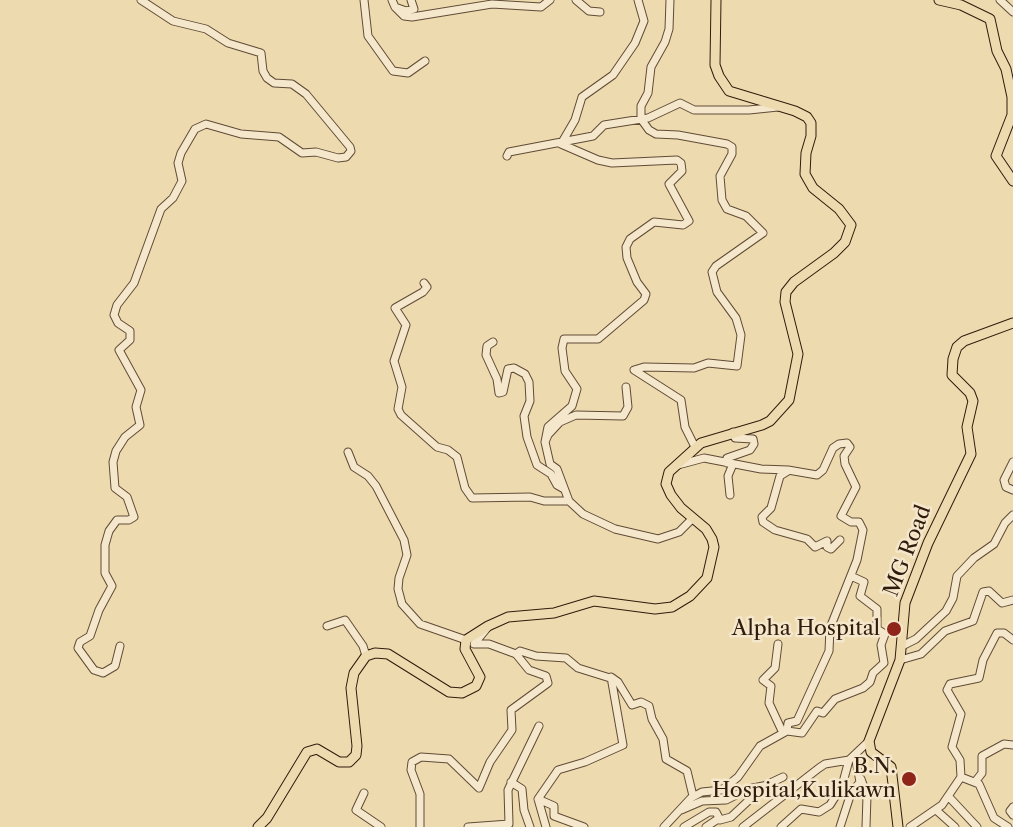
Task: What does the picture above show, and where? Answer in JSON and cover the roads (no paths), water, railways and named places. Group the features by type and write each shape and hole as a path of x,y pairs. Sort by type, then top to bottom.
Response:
{"main road":[{"path":"258,827 267,818 307,752 317,749 339,762 349,762 356,755 357,737 351,688 354,673 366,656 375,653 388,654 449,692 462,693 476,686 480,677 465,649 466,640 488,626 508,618 554,613 594,601 655,609 672,607 702,585 707,578 712,562 712,539 706,529 681,508 667,488 666,478 675,465 695,447 770,421 789,400 798,354 785,302 786,292 794,282 813,271 840,248 845,242 850,225 839,209 813,188 805,174 811,123 807,117 781,106 729,91 719,76 715,66 716,0"},
{"path":"939,0 961,5 990,19 1012,98 1012,115 996,156 1013,181"},
{"name":"MG Road","path":"869,741 900,660 904,603 928,543 971,454 967,427 973,401 970,393 952,375 951,367 957,348 964,341 1013,323"},
{"path":"869,741 871,752 891,766 898,827"}],"street":[{"path":"120,646 115,666 103,673 94,670 78,648 80,642 90,636 99,610 112,586 105,573 105,545 109,531 117,520 129,520 134,517 127,497 115,488 113,462 116,451 125,436 140,425 136,407 141,390 119,350 130,340 130,331 118,323 114,315 117,305 136,279 146,245 161,209 173,198 182,181 178,163 182,153 195,129 206,124 241,134 279,137 302,153 316,152 338,158 346,157 351,152 350,147 306,94 292,84 274,83 267,78 263,71 261,53 228,43 206,29 173,21 141,0"},
{"path":"364,0 368,36 393,70 408,73 424,62"},
{"path":"394,3 402,11 413,10 415,7 411,0"},
{"path":"394,3 404,16 412,17 492,4 541,7 550,0"},
{"path":"576,0 589,11 600,12"},
{"path":"561,144 575,120 582,97 616,71 635,43 644,21 638,0"},
{"path":"670,0 669,30 651,67 648,93 641,106 641,119 649,130 656,134 678,135 728,144 732,147 732,154 720,176 722,200 727,209 746,216 763,232 716,266 712,272 717,292 736,318 741,334 737,366 708,363 694,368 644,367 634,370 681,400 685,427 695,447"},
{"path":"1000,0 1013,12"},
{"path":"507,156 509,152 561,144 593,136 604,125 641,119 680,103 694,110 749,110 781,106"},
{"path":"561,144 598,160 612,163 678,160 682,171 669,184 689,221 684,225 654,222 630,239 625,251 631,271 646,294 644,300 598,339 564,339 562,348 565,371 577,389 572,406 548,427 545,442 550,464 557,469 569,501 583,514 615,530 648,538 672,536 693,518"},
{"path":"424,283 427,287 423,292 414,294 395,308 406,325 394,362 402,387 399,413 437,447 448,450 457,457 465,488 474,499 530,497 544,501 569,501"},
{"path":"493,342 487,346 486,355 497,379 499,394 503,391 508,369 513,368 525,374 529,382 530,401 524,416 527,437 537,465 551,474 557,485 564,489"},
{"path":"545,442 560,422 576,415 623,416 627,410 626,387"},
{"path":"730,495 728,476 730,464 727,458 750,450 754,444 753,439 735,438 733,432"},
{"path":"675,465 701,457 730,464 820,475 833,448 839,444 849,444 844,461 856,487 841,516 851,522 859,522 863,530 851,576 835,611 829,631 828,651 797,721 788,723 785,732"},
{"path":"348,452 354,467 368,476 376,486 404,540 407,555 398,589 402,604 426,627 446,631 466,640"},
{"path":"1013,462 1004,480 1006,487 1013,490"},
{"path":"791,471 780,476 771,508 762,517 763,522 775,530 807,539 815,547 826,541 827,547 831,549 840,540"},
{"path":"902,646 916,639 946,611 953,598 957,576 974,558 994,544 1005,522 1013,514"},
{"path":"664,827 693,796 702,792 722,790 738,777 758,748 785,732 802,733 817,711 823,713 834,699 862,688 870,682 873,673 884,663 881,645 885,634 877,629 877,609 860,596 864,582 851,576"},
{"path":"900,660 921,654 945,631 973,621 983,592 989,591 1002,603 1013,600"},
{"path":"327,626 345,620 363,646 366,656"},
{"path":"420,827 420,794 411,770 414,760 437,757 449,759 479,788 489,762 513,730 511,710 533,692 547,685 547,677 529,670 516,654 489,644 474,644 488,626"},
{"path":"910,827 936,810 950,797 954,785 961,777 960,760 952,747 962,714 947,687 952,683 979,678 983,660 998,633 1004,633 1013,640"},
{"path":"778,644 775,668 763,680 771,686 769,703 785,732"},
{"path":"516,654 520,651 536,656 566,658 578,668 618,682 632,705 641,702 649,706 652,719 663,740 666,759 687,771 693,796"},
{"path":"538,799 558,770 585,762 623,746 610,678"},
{"path":"468,827 509,824 510,816 506,801 511,782 539,726"},
{"path":"781,827 801,809 819,812 831,805 842,786 852,758 869,741"},
{"path":"975,782 982,773 982,756 1004,744 1013,746"},
{"path":"852,758 867,796 866,827"},
{"path":"743,827 772,802 825,764 852,758"},
{"path":"678,810 702,801 726,800 748,789 764,786 783,777"},
{"path":"961,777 975,782 984,792 994,818 1008,827"},
{"path":"840,827 851,793 861,779"},
{"path":"511,782 522,789 524,810 530,827"},
{"path":"706,827 718,819 730,817 764,786"},
{"path":"364,793 356,810 381,827"},
{"path":"950,797 977,827"},
{"path":"538,799 554,806 554,816 584,827"},
{"path":"538,799 546,827"},
{"path":"1013,807 1010,811 1013,815"},
{"path":"936,810 956,827"},
{"path":"684,827 709,812 716,812 718,819"}],"place":[{"name":"Alpha Hospital","path":"894,629"},
{"name":"B.N. Hospital,Kulikawn","path":"909,779"}]}
